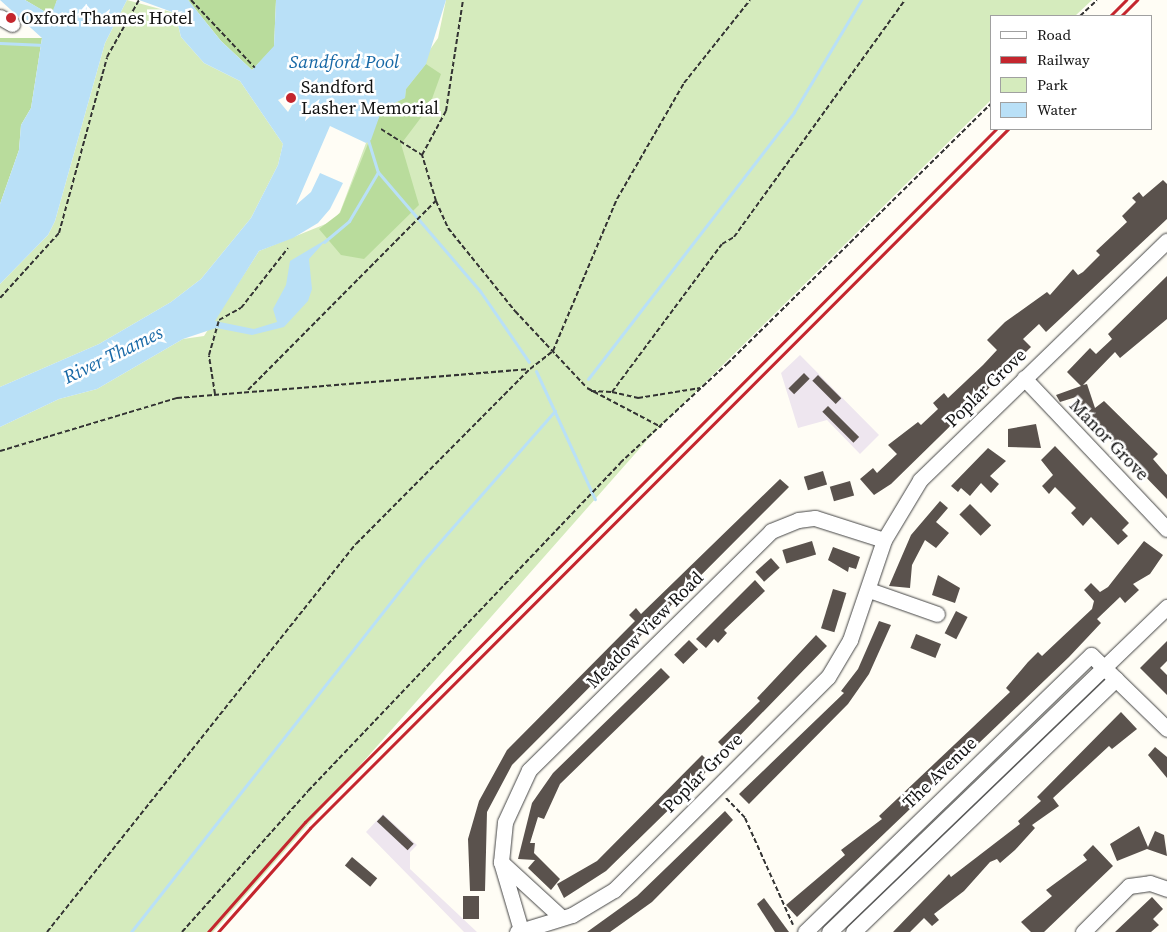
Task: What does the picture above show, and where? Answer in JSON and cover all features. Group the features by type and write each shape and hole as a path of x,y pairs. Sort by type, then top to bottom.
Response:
{"street":[{"name":"Poplar Grove","path":"519,931 561,918 614,890 714,786 828,677 850,640 884,540 920,480 1167,241"},
{"name":"Manor Grove","path":"1024,378 1167,529"},
{"name":"Meadow View Road","path":"519,931 501,862 505,822 529,770 771,532 798,520 815,518 884,540"},
{"path":"868,590 937,614"},
{"path":"829,932 1167,606"},
{"name":"The Avenue","path":"805,932 1091,655 1104,667"},
{"path":"1104,667 1167,729"},
{"path":"848,914 860,930 1116,679"},
{"path":"501,862 561,918"},
{"path":"1083,932 1129,886 1150,883 1167,888"}],"path":[{"path":"0,298 59,233 107,57 139,0"},
{"path":"190,0 255,68"},
{"path":"422,154 446,111 463,0"},
{"path":"47,932 356,544 530,369 553,351 617,200 684,83 750,0"},
{"path":"612,392 722,244 734,237 905,0"},
{"path":"1081,15 1097,0"},
{"path":"182,932 308,791 588,499 990,105"},
{"path":"381,129 422,154 436,201 448,228 553,351 591,391 660,427"},
{"path":"248,391 436,201"},
{"path":"215,394 209,355 217,332 219,319 241,308 288,248"},
{"path":"0,451 177,398 530,369"},
{"path":"591,391 612,392 638,398 702,388"},
{"path":"714,786 746,818 796,932"}],"shaded area":[{"path":"800,355 879,435 860,454 827,420 798,428 781,373"},
{"path":"383,814 417,845 410,852 410,869 477,932 464,932 366,832"}],"green space":[{"path":"25,0 57,0 52,16"},
{"path":"127,0 175,13 181,37 204,63 240,81 283,144 278,165 251,218 201,279 171,302 99,344 0,387 0,284 48,235 55,221 105,43"},
{"path":"188,0 276,0 274,47 252,70 221,41"},
{"path":"446,0 1092,0 1076,15 990,15 990,101 649,438 213,932 0,932 0,427 59,399 97,389 183,339 204,336 259,251 333,221 340,212 366,143 438,38"},
{"path":"0,38 42,38 31,108 21,125 19,150 0,204"},
{"path":"426,64 441,74 429,107 401,144 419,205 364,259 341,255 319,229 340,213 382,109 405,98 406,89"}],"water":[{"path":"0,0 25,0 51,15 57,0 127,0 105,43 55,221 48,235 0,284 0,204 19,150 21,125 31,108 42,38"},
{"path":"139,0 188,0 221,41 252,70 274,46 276,0 446,0 426,64 406,89 405,98 382,109 371,140 366,143 330,126 296,205 311,192 320,173 343,183 330,209 318,223 293,238 259,251 215,321 254,329 277,322 273,309 286,285 290,261 327,239 309,259 312,289 308,301 284,327 252,335 216,328 183,339 97,389 59,399 0,427 0,387 99,344 171,302 201,279 251,218 278,165 283,144 240,81 204,63 181,37 175,13","holes":["290,94 295,100 288,112 278,100"]}],"building":[{"path":"1163,180 1167,184 1167,219 1046,332 1039,324 1023,339 1031,347 891,484 874,495 860,479 873,468 877,473 897,454 888,445 918,422 921,425 938,409 933,403 944,393 948,398 983,365 997,350 987,340 1005,322 1047,292 1050,295 1073,269 1078,275 1083,272 1100,255 1096,251 1127,222 1122,216 1136,202 1132,198 1139,192 1143,197"},
{"path":"1167,276 1167,319 1120,358 1115,352 1083,385 1087,384 1095,408 1104,401 1158,454 1153,459 1167,475 1167,499 1079,408 1076,397 1060,402 1056,395 1081,386 1067,372 1090,348 1096,354 1112,339 1108,334"},
{"path":"804,373 810,379 794,394 788,389"},
{"path":"818,375 841,398 836,404 812,381"},
{"path":"828,406 859,437 853,443 822,412"},
{"path":"1036,424 1041,448 1008,447 1008,429"},
{"path":"1055,446 1129,523 1122,530 1128,536 1118,545 1091,517 1083,526 1071,513 1076,508 1055,487 1049,494 1042,486 1053,475 1041,460"},
{"path":"988,448 1006,461 990,476 999,484 991,493 981,483 970,496 961,488 958,492 951,486"},
{"path":"823,471 827,484 808,490 804,477"},
{"path":"780,479 789,487 512,765 487,812 485,891 470,891 468,839 479,801 507,750 635,621 629,615 636,608 641,614"},
{"path":"850,481 854,495 834,501 830,487"},
{"path":"940,501 948,508 936,522 949,533 936,548 925,540 912,565 910,588 889,586 911,535"},
{"path":"970,504 991,525 981,536 959,515"},
{"path":"812,541 816,554 786,563 782,550"},
{"path":"1144,541 1163,555 1150,574 1133,584 1139,590 1125,603 1120,597 1097,619 1101,623 1069,657 797,917 786,905 845,855 841,850 882,819 879,816 1010,692 1006,688 1038,652 1042,656 1092,609 1094,601 1084,590 1091,583 1100,592 1108,587"},
{"path":"833,547 860,557 856,569 849,567 848,572 828,560"},
{"path":"771,558 780,568 764,582 755,572"},
{"path":"938,575 960,588 955,603 932,595"},
{"path":"755,580 765,591 724,630 727,633 718,643 714,639 706,648 696,639"},
{"path":"833,589 846,593 834,632 821,628"},
{"path":"956,611 968,617 956,639 945,633"},
{"path":"879,621 891,625 869,674 848,704 749,804 739,794 844,693 841,691 858,669"},
{"path":"916,634 941,644 935,658 910,648"},
{"path":"816,635 827,646 726,750 718,742 760,701 757,698"},
{"path":"689,640 698,649 683,664 674,655"},
{"path":"1167,641 1167,661 1160,668 1167,675 1167,695 1140,668"},
{"path":"661,668 670,677 560,784 544,819 538,817 530,843 535,843 534,853 560,879 551,890 528,868 535,860 518,859 532,803 553,773"},
{"path":"1121,712 1137,729 1112,749 1109,746 1053,798 1059,806 1032,825 1035,828 1015,850 1000,863 997,859 990,862 964,891 934,914 939,920 932,926 924,918 910,932 893,932 949,874 951,877 1020,824 1018,821 1041,801 1037,797"},
{"path":"1155,747 1167,757 1167,778 1148,755"},
{"path":"702,755 712,765 693,786 606,871 564,898 557,884 597,861"},
{"path":"725,811 733,820 652,902 610,932 587,932 637,896"},
{"path":"383,815 414,844 408,850 377,822"},
{"path":"1139,826 1148,847 1155,831 1164,835 1167,856 1147,849 1117,861 1110,844"},
{"path":"1093,845 1113,866 1044,932 1031,932 1021,922 1052,896 1046,890 1087,860 1083,855"},
{"path":"352,857 377,878 370,887 345,865"},
{"path":"463,896 479,896 479,919 463,919"},
{"path":"1152,897 1163,909 1153,919 1159,925 1151,932 1115,932"},
{"path":"764,898 789,932 775,932 757,904"}],"waterway":[{"path":"588,379 794,112 861,0"},
{"path":"0,43 44,45"},
{"path":"368,140 378,172 480,291 529,362"},
{"path":"324,242 349,221 378,172"},
{"path":"536,371 595,499"},
{"path":"131,932 423,561 555,411"}],"railway":[{"path":"1111,15 1126,0"},
{"path":"1122,15 1137,0"},
{"path":"208,932 305,822 995,130"},
{"path":"218,932 310,828 1007,130"}],"place":[{"name":"Oxford Thames Hotel","path":"11,18"},
{"name":"Sandford Lasher Memorial","path":"291,98"}],"water label":[{"name":"Sandford Pool","path":"344,62"},
{"name":"River Thames","path":"113,355"}]}
